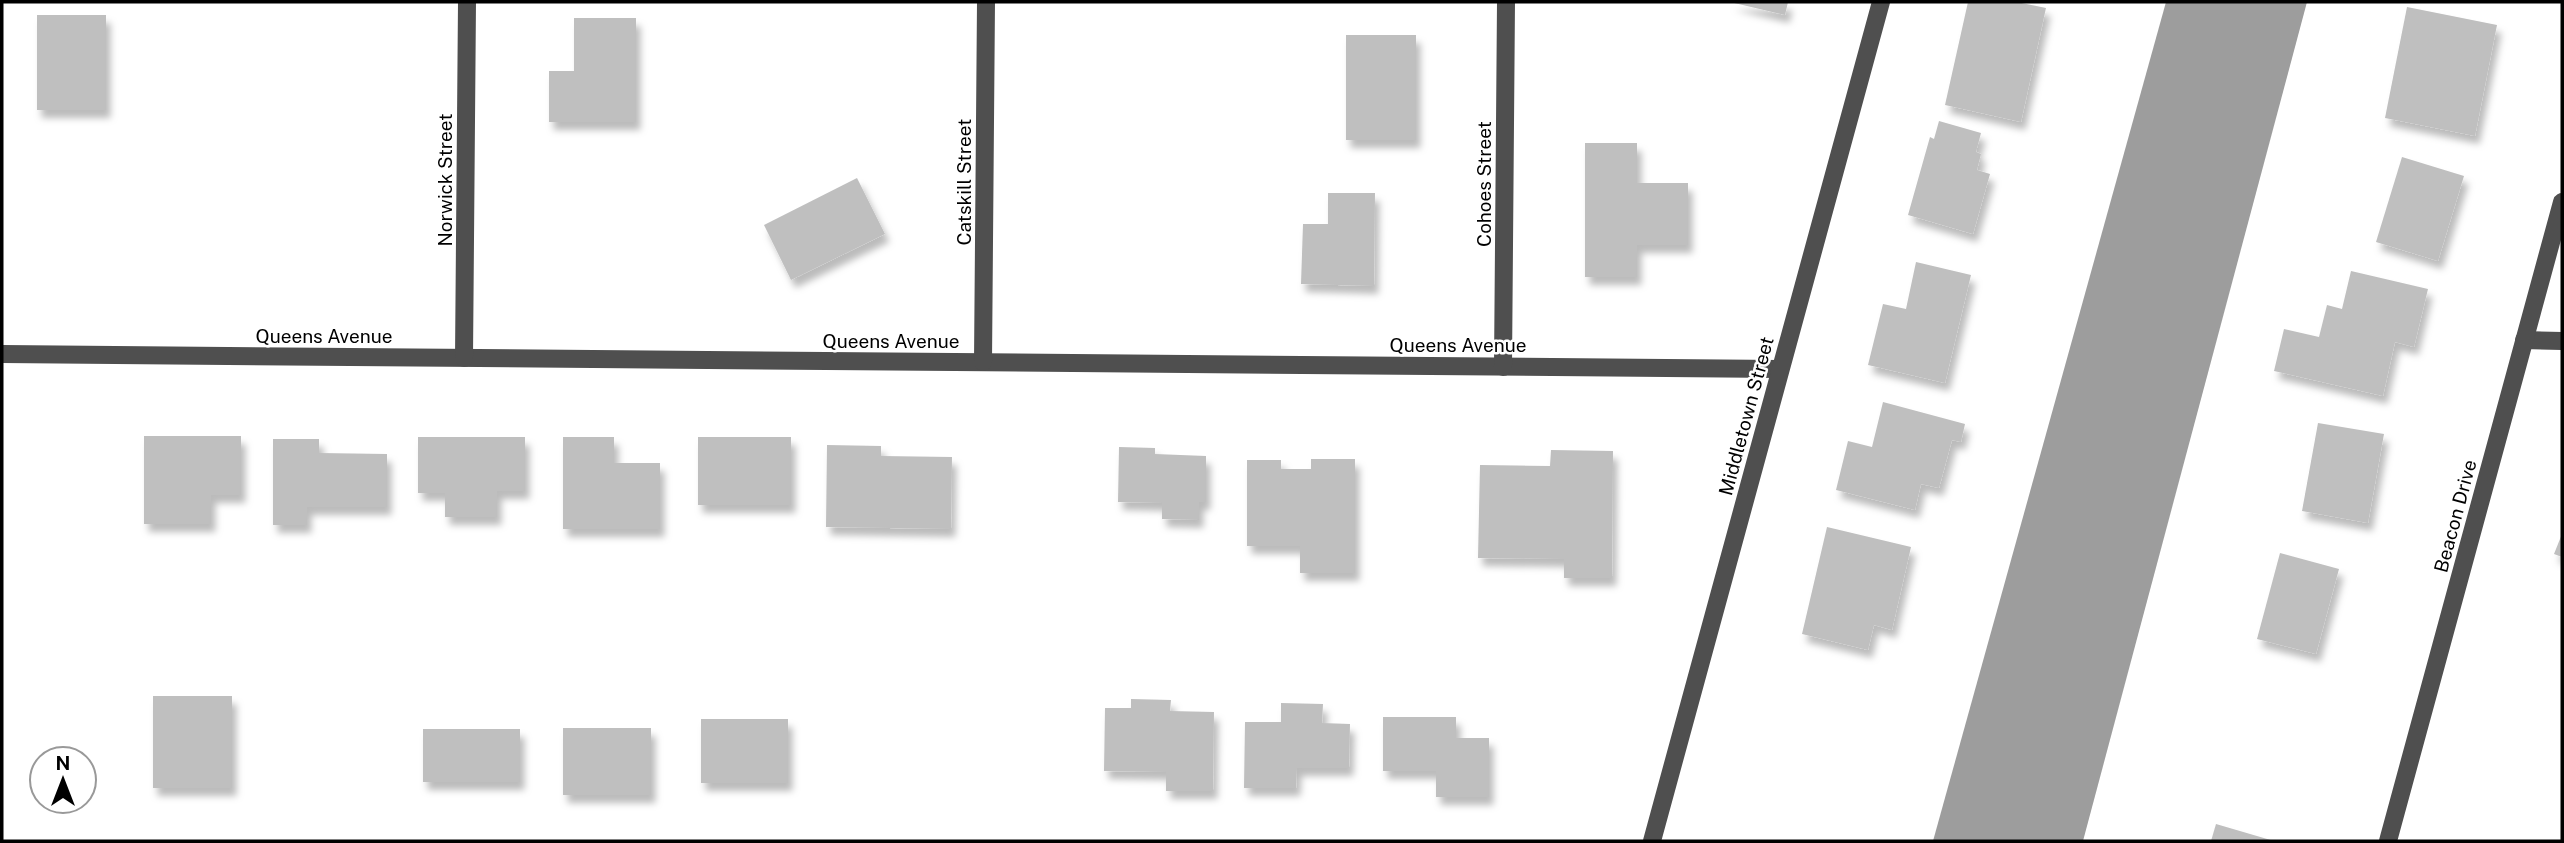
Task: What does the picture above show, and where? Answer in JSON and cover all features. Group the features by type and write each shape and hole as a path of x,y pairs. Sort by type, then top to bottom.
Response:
{"street":[{"name":"Norwick Street","path":"464,358 467,2"},
{"name":"Catskill Street","path":"984,362 986,2"},
{"name":"Cohoes Street","path":"1503,367 1506,2"},
{"name":"Middletown Street","path":"1651,841 1881,2"},
{"name":"Beacon Drive","path":"2388,841 2562,202"},
{"path":"2525,341 2562,341"},
{"name":"Queens Avenue","path":"2,354 1780,369"}],"shaded area":[{"path":"2166,2 2307,2 2083,841 1933,841"}],"building":[{"path":"1730,2 1788,2 1785,15"},
{"path":"1968,2 2017,2 2046,8 2021,122 1945,105"},
{"path":"2407,7 2497,25 2475,136 2385,118"},
{"path":"37,15 106,15 106,110 37,110"},
{"path":"574,18 636,18 636,122 549,122 549,71 574,71"},
{"path":"1346,35 1416,35 1416,140 1346,140"},
{"path":"1939,121 1981,133 1976,152 1981,154 1977,170 1990,174 1973,234 1908,215 1930,137 1934,139"},
{"path":"1585,143 1637,143 1637,183 1688,183 1688,245 1637,245 1637,277 1585,277"},
{"path":"2402,157 2464,176 2438,261 2376,242"},
{"path":"857,178 885,234 791,280 764,225"},
{"path":"1328,193 1375,193 1374,286 1301,284 1303,224 1328,224"},
{"path":"1916,262 1971,275 1945,383 1868,365 1883,304 1906,309"},
{"path":"2351,271 2428,289 2414,347 2395,342 2383,396 2274,371 2284,329 2319,337 2327,305 2342,309"},
{"path":"1883,402 1965,424 1961,442 1952,440 1939,488 1921,484 1915,510 1836,490 1848,441 1872,447"},
{"path":"2318,423 2384,434 2368,523 2302,511"},
{"path":"144,436 241,436 241,495 211,495 211,524 144,524"},
{"path":"418,437 525,437 525,491 497,491 497,517 445,517 445,493 418,493"},
{"path":"563,437 614,437 614,463 660,463 660,529 563,529"},
{"path":"698,437 791,437 791,505 698,505"},
{"path":"273,439 319,439 319,453 387,454 387,507 307,507 307,525 273,525"},
{"path":"827,445 881,446 881,456 952,457 951,529 826,527"},
{"path":"1119,447 1155,448 1155,454 1206,456 1206,502 1199,502 1199,520 1162,519 1162,503 1118,502"},
{"path":"1551,450 1613,451 1612,578 1564,578 1564,559 1478,558 1480,465 1550,466"},
{"path":"1311,459 1355,459 1355,573 1300,573 1300,546 1247,546 1247,460 1281,460 1281,469 1311,469"},
{"path":"1827,527 1911,547 1892,630 1874,625 1868,650 1802,634"},
{"path":"2562,534 2562,557 2554,554"},
{"path":"2280,553 2339,569 2316,654 2257,639"},
{"path":"153,696 232,696 232,788 153,788"},
{"path":"1131,699 1171,700 1170,711 1214,712 1213,791 1166,791 1166,772 1104,771 1105,708 1131,708"},
{"path":"1281,703 1323,704 1322,723 1350,724 1349,768 1297,768 1296,788 1244,788 1245,722 1281,722"},
{"path":"1383,717 1456,717 1456,738 1489,738 1489,797 1436,797 1436,771 1383,771"},
{"path":"701,719 788,719 788,783 701,783"},
{"path":"563,728 651,728 651,795 563,795"},
{"path":"423,729 520,729 520,782 423,782"},
{"path":"2216,824 2274,841 2211,841"}]}
